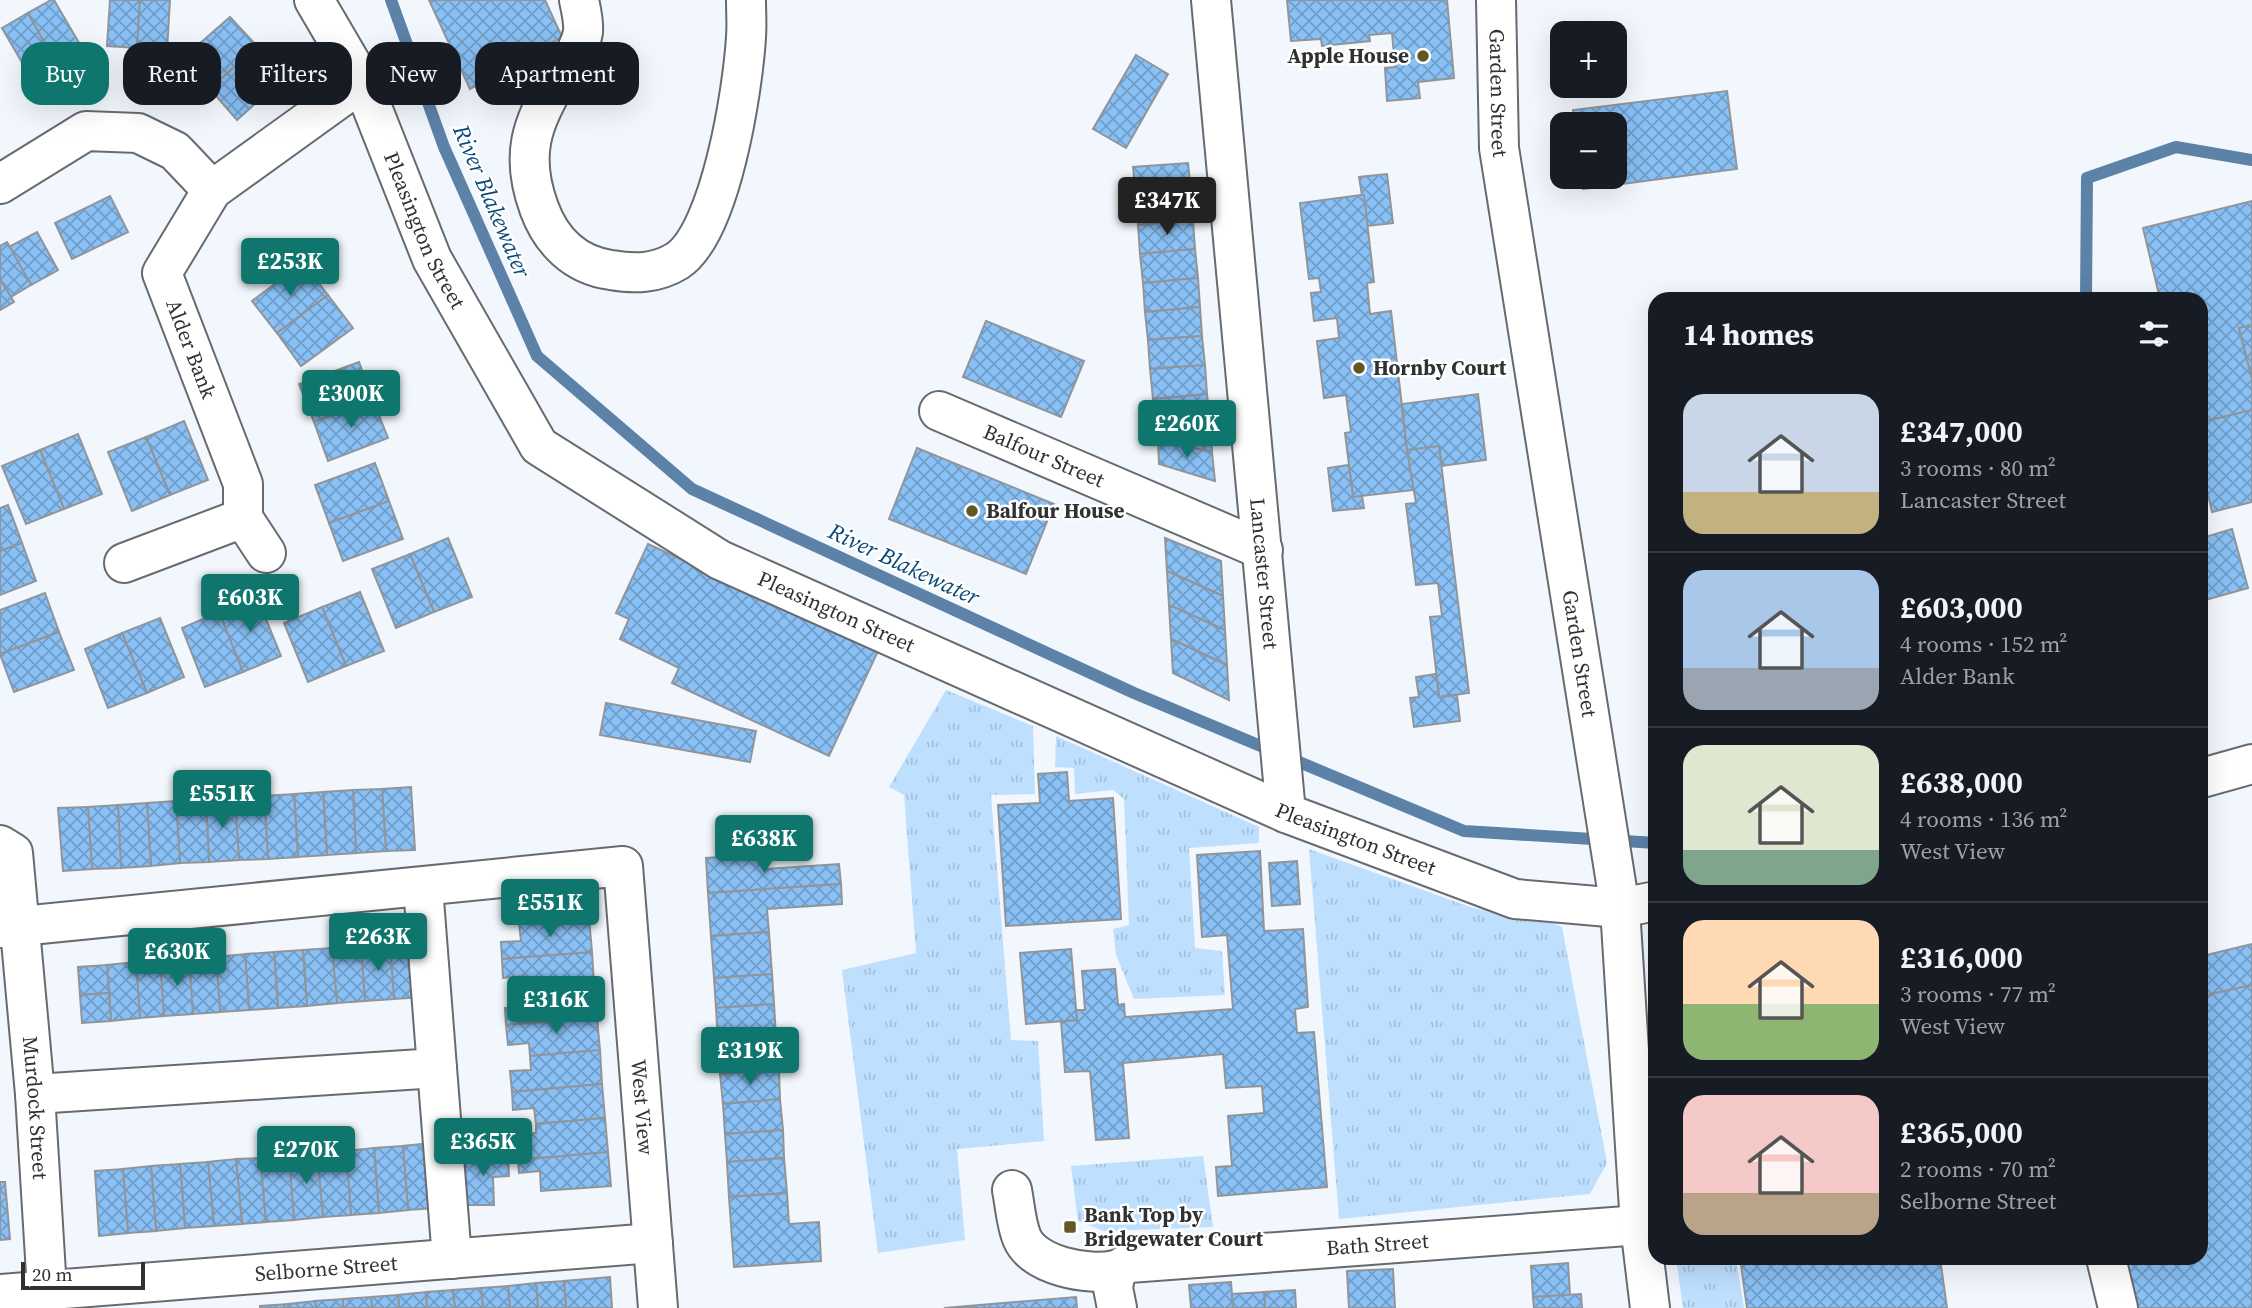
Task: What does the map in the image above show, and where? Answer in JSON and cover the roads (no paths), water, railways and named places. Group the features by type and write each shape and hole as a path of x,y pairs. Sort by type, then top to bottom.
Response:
{"street":[{"name":"Pleasington Street","path":"314,0 362,82 432,259 539,446 720,560 1286,813 1515,900 1638,905"},
{"path":"579,0 583,33 576,52 542,107 531,133 529,175 549,230 565,250 584,263 607,270 632,273 657,271 679,259 694,243 713,201 734,125 746,37 746,0"},
{"name":"Lancaster Street","path":"1211,0 1286,813"},
{"name":"Garden Street","path":"1496,0 1499,148 1612,857 1638,905 1640,1225 1650,1308"},
{"name":"Alder Bank","path":"243,517 243,484 162,273 212,190 362,82"},
{"path":"0,184 86,131 138,134 174,152 212,190"},
{"name":"Balfour Street","path":"939,411 1263,550"},
{"path":"124,563 243,517 266,553"},
{"path":"2208,776 2252,764"},
{"name":"Murdock Street","path":"0,845 13,853 10,927 35,1094 47,1290"},
{"name":"West View","path":"423,887 623,866 658,1308"},
{"path":"10,927 423,887 452,1259"},
{"path":"35,1094 438,1068"},
{"name":"Bath Street","path":"1012,1190 1022,1239 1033,1253 1055,1265 1074,1270 1116,1270 1129,1263 1640,1225"},
{"name":"Selborne Street","path":"0,1294 653,1243"},
{"path":"2108,1265 2119,1308"},
{"path":"1116,1270 1113,1288 1117,1308"}],"waterway":[{"name":"River Blakewater","path":"391,0 444,147 537,356 692,489 1134,693 1464,831 1648,842"},
{"name":"River Blakewater","path":"2086,292 2087,178 2176,147 2252,160"}],"place":[{"name":"Apple House","path":"1423,56"},
{"name":"Hornby Court","path":"1359,368"},
{"name":"Balfour House","path":"972,511"},
{"name":"Bank Top by Bridgewater Court","path":"1070,1227"}]}
